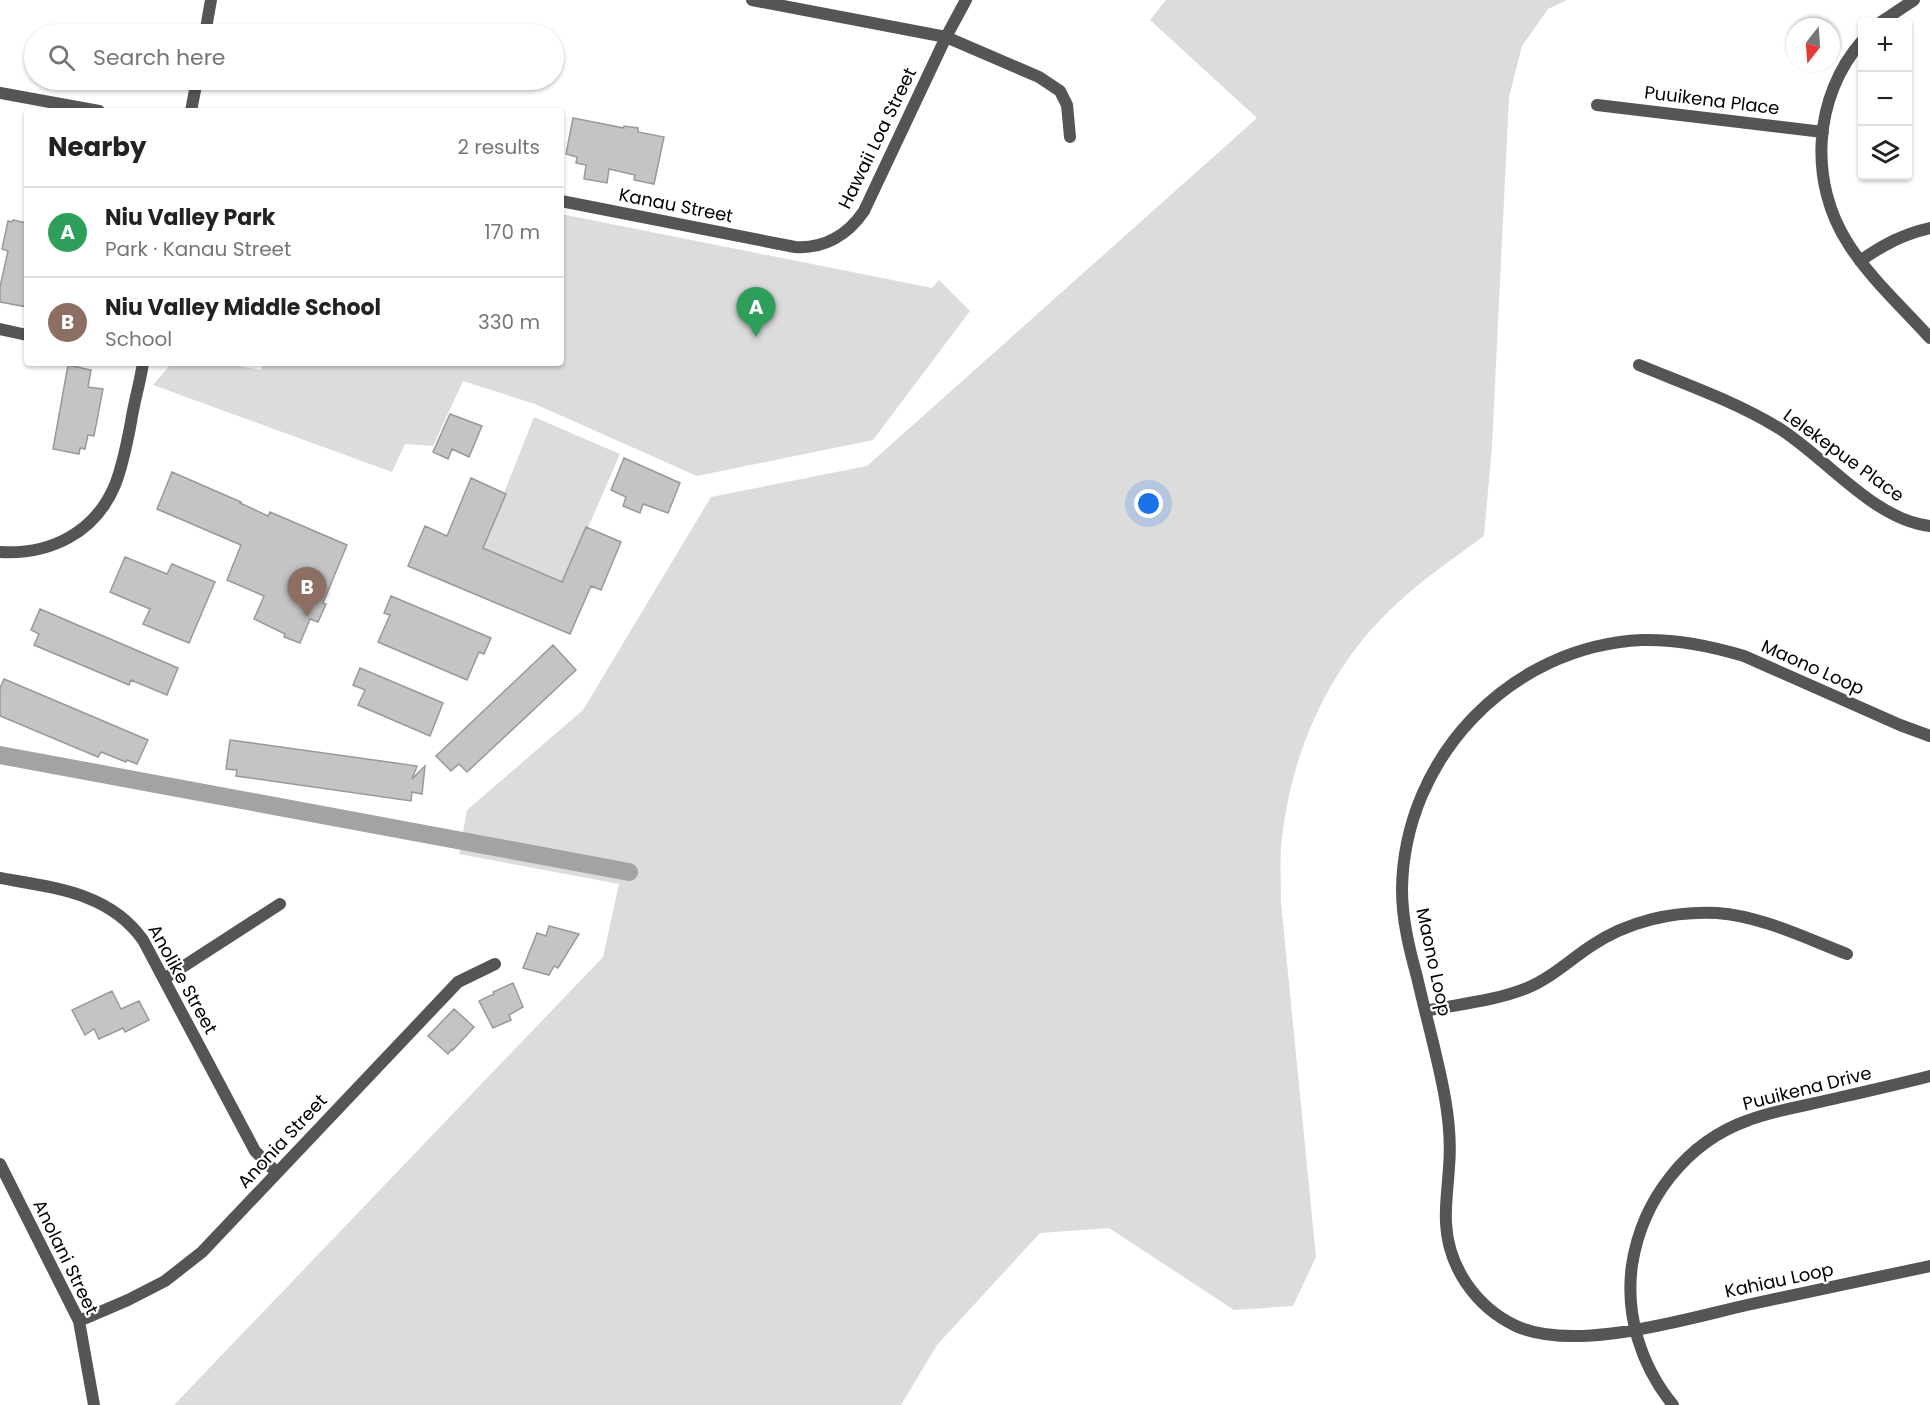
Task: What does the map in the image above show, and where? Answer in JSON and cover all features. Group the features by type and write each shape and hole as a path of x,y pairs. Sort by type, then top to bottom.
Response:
{"street":[{"path":"207,24 211,0"},
{"path":"752,0 946,37 1039,77 1060,91 1067,105 1070,137"},
{"name":"Hawaii Loa Street","path":"785,245 802,247 821,245 839,237 854,224 864,211 946,37 966,0"},
{"path":"1887,18 1914,0"},
{"path":"1858,47 1846,63 1829,100 1823,132 1821,162 1829,205 1837,225 1860,261 1930,338"},
{"path":"192,108 195,90"},
{"path":"0,93 82,108"},
{"name":"Puuikena Place","path":"1597,105 1823,132"},
{"name":"Kanau Street","path":"564,202 785,245"},
{"path":"1860,261 1889,241 1908,233 1930,228"},
{"path":"0,329 24,333"},
{"name":"Lelekepue Place","path":"1639,365 1763,418 1794,438 1882,508 1909,522 1930,526"},
{"path":"0,552 28,552 50,547 77,533 100,510 112,493 118,477 142,366"},
{"name":"Maono Loop","path":"1635,1329 1565,1337 1531,1332 1516,1326 1494,1312 1475,1295 1450,1251 1445,1209 1450,1164 1448,1124 1442,1080 1407,940 1403,898 1407,840 1414,815 1434,769 1463,728 1480,709 1500,693 1543,666 1575,653 1617,643 1651,640 1694,643 1744,656 1930,736"},
{"name":"Anolike Street","path":"0,878 80,894 110,908 134,926 255,1150 276,1172"},
{"path":"164,979 280,904"},
{"path":"1425,1011 1488,999 1528,987 1546,978 1608,936 1640,922 1677,914 1708,913 1739,916 1759,921 1846,954"},
{"name":"Anonia Street","path":"80,1321 165,1281 202,1252 458,982 495,964"},
{"name":"Puuikena Drive","path":"1673,1405 1647,1365 1635,1329 1632,1311 1631,1272 1639,1233 1656,1196 1695,1150 1712,1138 1748,1120 1930,1076"},
{"name":"Anolani Street","path":"0,1164 80,1321 94,1405"},
{"name":"Kahiau Loop","path":"1635,1329 1930,1266"}],"shaded area":[{"path":"1166,0 1567,0 1548,9 1522,46 1509,97 1492,446 1484,536 1399,601 1366,636 1346,662 1314,720 1292,782 1285,814 1281,847 1281,902 1316,1257 1293,1306 1234,1310 1109,1228 1040,1233 937,1345 901,1405 174,1405 603,957 619,884 459,854 467,810 583,710 711,497 867,466 1257,118 1150,20"},
{"path":"564,215 932,288 939,280 970,311 873,440 697,476 535,404 463,381 433,446 405,444 392,472 153,385 169,366 239,366 261,370 262,366 564,366"},
{"path":"534,417 620,454 564,583 483,548 506,494 504,493"}],"building":[{"path":"573,118 624,128 624,126 638,128 638,132 664,137 654,184 634,180 635,175 609,169 607,183 584,179 586,165 576,163 577,157 566,154"},
{"path":"13,220 24,222 24,306 0,302 0,287 8,251 2,249 8,221"},
{"path":"68,366 91,370 88,387 103,389 94,436 88,435 85,449 80,448 79,454 53,449"},
{"path":"450,414 482,426 469,457 452,449 448,459 433,452"},
{"path":"624,458 680,483 668,513 643,504 640,513 623,506 626,497 611,490"},
{"path":"172,472 268,516 270,512 347,545 323,603 326,604 318,622 310,619 300,643 284,637 285,634 254,619 264,596 227,580 241,545 157,509"},
{"path":"471,478 506,494 483,548 562,582 586,527 621,542 601,590 591,586 570,634 408,566 425,526 447,536"},
{"path":"125,557 167,574 172,564 215,582 189,643 143,624 150,609 110,592"},
{"path":"391,596 491,638 484,654 479,652 467,680 378,642 390,615 384,613"},
{"path":"40,609 178,668 167,695 131,680 129,685 34,645 39,634 31,630"},
{"path":"553,645 576,670 467,772 459,764 451,771 436,756"},
{"path":"360,668 443,703 430,736 358,705 365,690 353,685"},
{"path":"4,679 148,740 137,764 101,752 98,757 0,716 0,688"},
{"path":"230,740 417,766 412,779 425,766 422,794 412,792 411,801 236,776 237,770 226,769"},
{"path":"549,926 579,934 558,968 554,966 549,975 523,968 537,933 546,936"},
{"path":"513,983 523,1007 509,1015 511,1020 493,1028 479,1001"},
{"path":"112,991 121,1009 139,1001 149,1020 125,1032 123,1028 99,1039 94,1029 85,1035 72,1010"},
{"path":"454,1009 474,1027 448,1054 428,1036"}],"waterway":[{"path":"0,755 629,872"}],"place":[{"name":"Niu Valley Park","path":"756,337"},
{"name":"Niu Valley Middle School","path":"307,617"}]}
